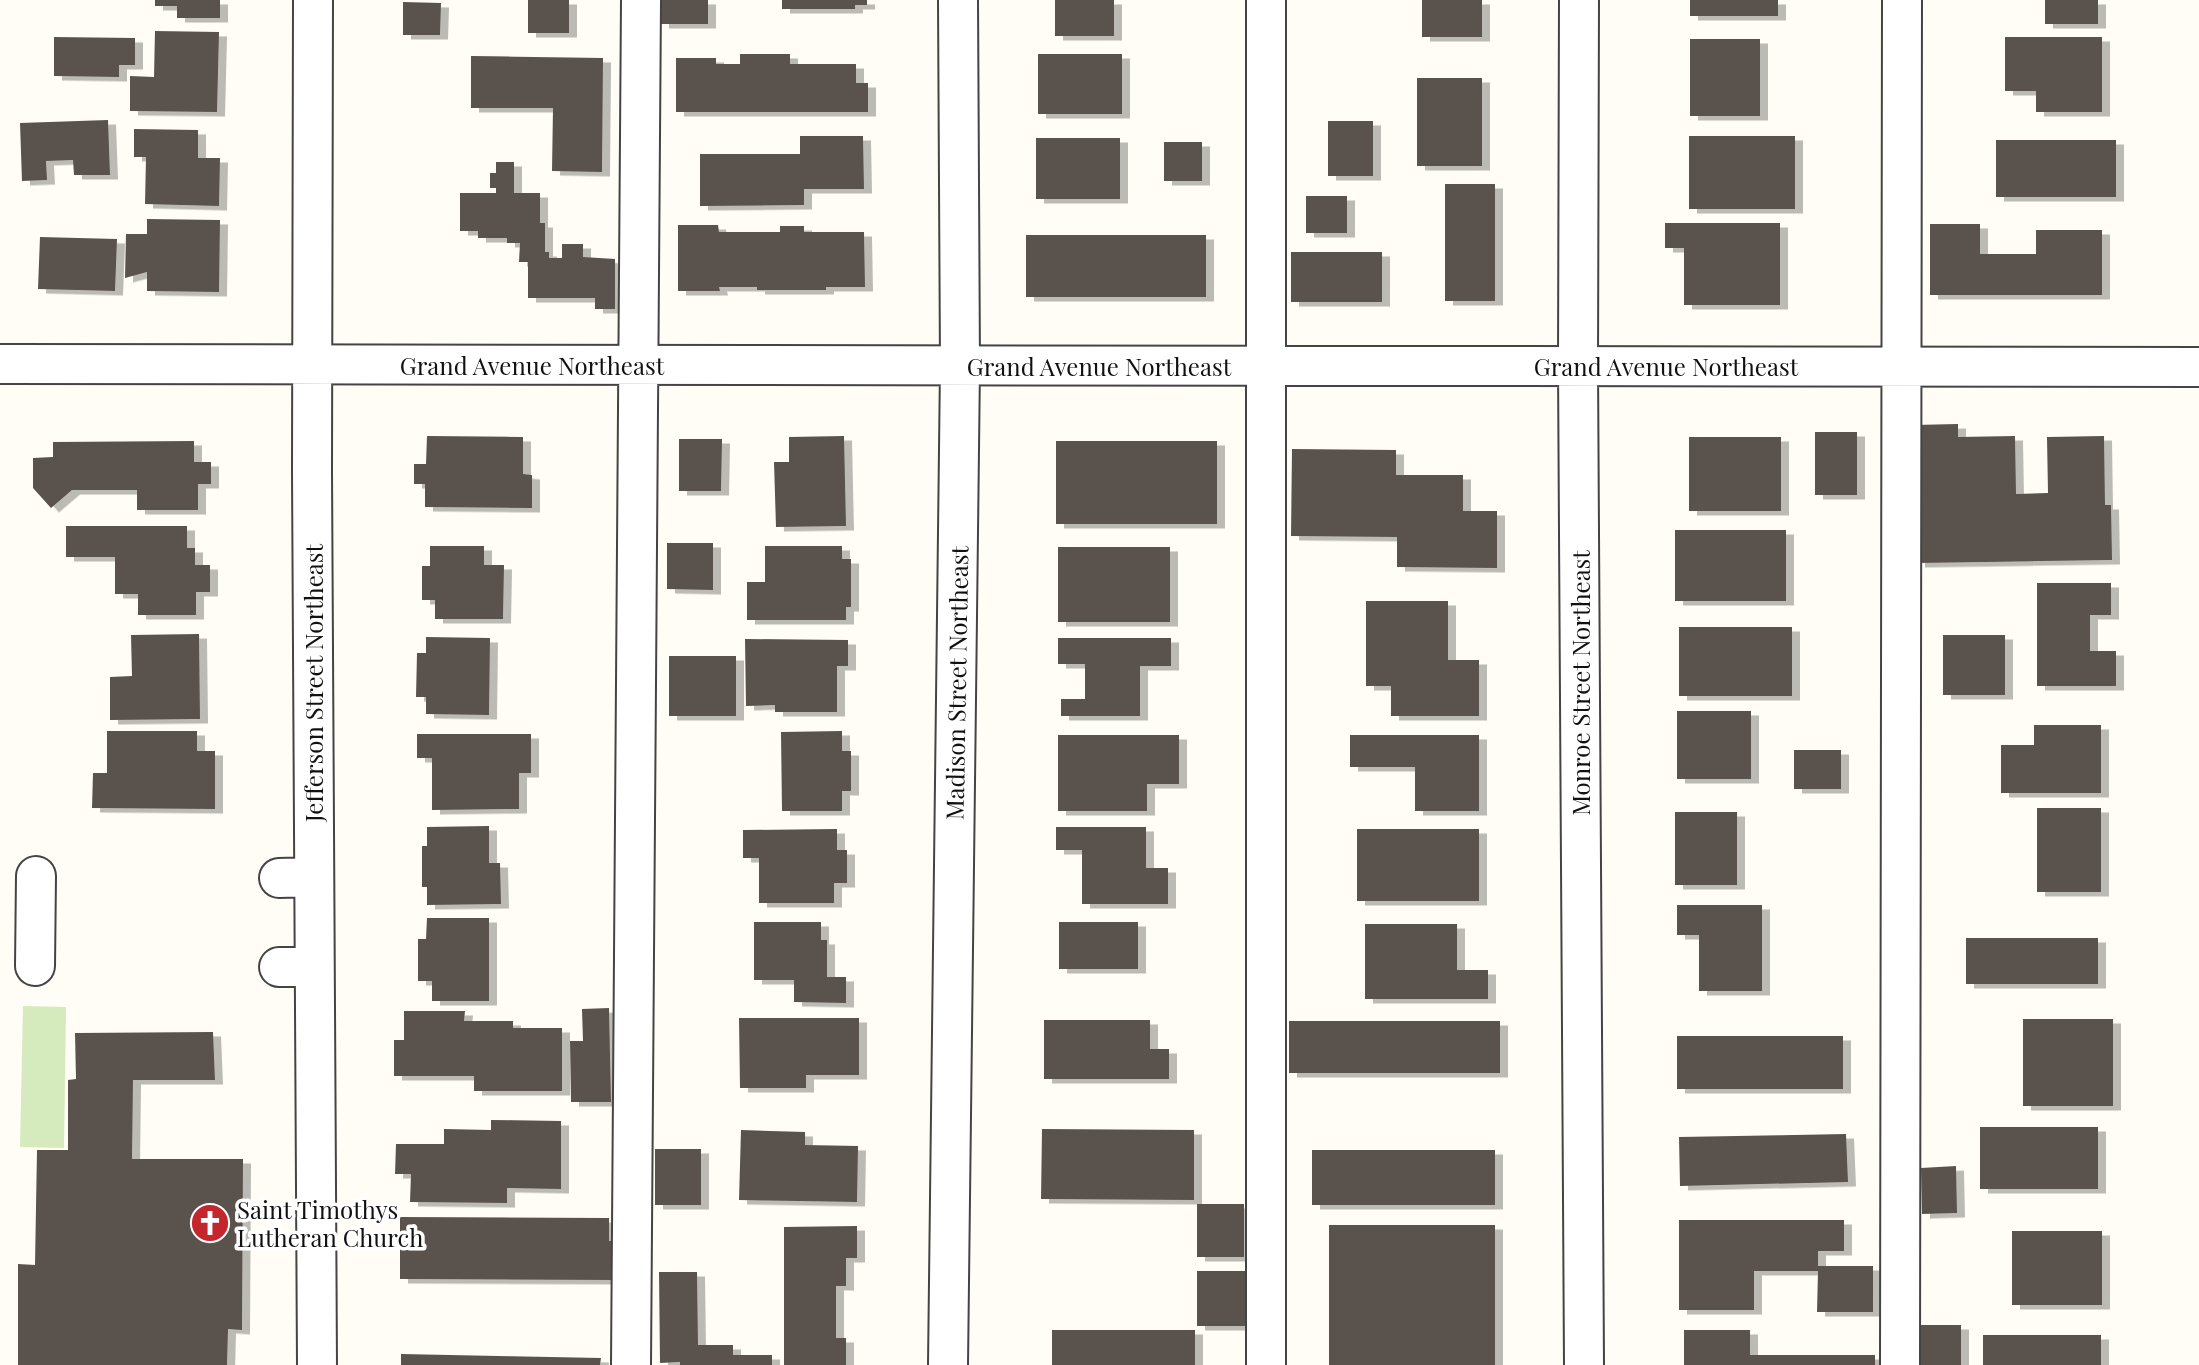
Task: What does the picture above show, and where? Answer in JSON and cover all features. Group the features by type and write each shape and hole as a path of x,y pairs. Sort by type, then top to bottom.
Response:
{"street":[{"name":"Jefferson Street Northeast","path":"313,0 312,471 296,877 297,967 317,1365"},
{"path":"631,1365 641,0"},
{"name":"Madison Street Northeast","path":"948,1365 960,366 958,0"},
{"path":"1266,0 1266,1365"},
{"name":"Monroe Street Northeast","path":"1579,0 1577,366 1584,1365"},
{"path":"1900,1365 1902,0"},
{"name":"Grand Avenue Northeast","path":"0,364 2199,367"},
{"path":"34,966 36,876"}],"green space":[{"path":"23,1006 66,1007 64,1148 20,1147"}],"building":[{"path":"155,0 220,0 220,18 177,18 177,6 155,6"},
{"path":"528,0 569,0 569,33 528,33"},
{"path":"661,0 708,0 708,24 661,24"},
{"path":"782,0 867,0 867,5 855,5 855,9 782,9"},
{"path":"1055,0 1114,0 1114,36 1055,36"},
{"path":"1422,0 1482,0 1482,37 1422,37"},
{"path":"1690,0 1778,0 1778,16 1690,16"},
{"path":"2045,0 2098,0 2098,24 2045,24"},
{"path":"403,2 441,3 440,35 403,35"},
{"path":"155,31 219,32 217,112 130,111 130,76 154,77"},
{"path":"54,37 135,38 135,65 119,65 119,77 54,76"},
{"path":"2005,37 2102,37 2102,112 2036,112 2036,91 2005,91"},
{"path":"1690,39 1760,39 1760,116 1690,116"},
{"path":"740,54 790,54 790,64 856,64 856,83 868,83 868,112 676,112 676,58 716,58 716,64 740,64"},
{"path":"1038,54 1122,54 1122,114 1038,114"},
{"path":"471,56 603,58 602,172 552,171 553,108 471,108"},
{"path":"1417,78 1482,78 1482,166 1417,166"},
{"path":"108,120 110,175 74,175 73,160 46,161 47,180 22,181 20,123"},
{"path":"1328,121 1373,121 1373,176 1328,176"},
{"path":"134,129 198,130 198,158 220,158 219,206 145,204 146,157 134,157"},
{"path":"800,136 863,136 864,189 804,189 804,205 700,206 700,154 800,154"},
{"path":"1689,136 1795,136 1795,209 1689,209"},
{"path":"1036,138 1120,138 1120,199 1036,199"},
{"path":"1996,140 2116,140 2116,197 1996,197"},
{"path":"1164,142 1202,142 1202,181 1164,181"},
{"path":"496,162 514,162 514,193 540,193 540,223 545,223 545,252 549,252 549,258 562,258 562,244 583,244 583,257 615,259 615,309 595,309 595,298 528,298 528,262 519,262 520,243 507,243 507,238 478,238 478,231 460,231 460,193 496,193 496,188 490,188 490,173 496,173"},
{"path":"1445,184 1495,184 1495,301 1445,301"},
{"path":"1306,196 1347,196 1347,233 1306,233"},
{"path":"147,219 220,220 219,292 147,291 147,272 125,278 126,234 147,234"},
{"path":"1665,223 1780,223 1780,305 1684,305 1684,248 1665,248"},
{"path":"1930,224 1980,224 1980,254 2036,254 2036,230 2102,230 2102,295 1930,295"},
{"path":"678,225 718,225 719,232 780,232 780,226 804,226 804,232 864,232 865,287 757,290 757,287 719,287 720,291 678,291"},
{"path":"1026,235 1206,235 1206,297 1026,297"},
{"path":"40,237 117,239 115,291 38,289"},
{"path":"1291,252 1382,252 1382,302 1291,302"},
{"path":"1958,424 1958,437 2015,436 2016,494 2048,493 2047,437 2104,436 2105,505 2111,505 2112,560 1917,563 1914,425"},
{"path":"1815,432 1857,432 1857,495 1815,495"},
{"path":"427,436 523,437 523,474 532,475 532,508 425,507 425,484 414,484 414,464 426,464"},
{"path":"844,436 846,526 776,527 774,462 789,462 789,437"},
{"path":"1689,437 1781,437 1781,511 1689,511"},
{"path":"679,439 722,439 721,491 679,491"},
{"path":"194,441 194,462 211,462 211,484 198,484 198,510 137,510 137,490 72,490 51,508 33,488 33,458 53,457 53,442"},
{"path":"1056,441 1217,441 1217,524 1056,524"},
{"path":"1292,449 1396,450 1396,475 1463,475 1463,511 1497,511 1497,568 1397,567 1397,537 1291,536"},
{"path":"66,526 187,526 187,548 195,548 195,565 210,565 210,592 196,592 196,615 138,615 138,594 115,594 115,557 66,557"},
{"path":"1675,530 1786,530 1786,601 1675,601"},
{"path":"667,543 713,543 713,590 667,589"},
{"path":"430,546 484,546 484,565 504,565 503,619 435,619 435,600 422,600 422,566 430,566"},
{"path":"765,546 842,546 842,559 851,559 851,607 846,607 846,620 747,620 747,582 765,582"},
{"path":"1058,547 1170,547 1170,622 1058,622"},
{"path":"2037,583 2111,583 2111,615 2090,615 2090,651 2116,651 2116,686 2037,686"},
{"path":"1366,601 1448,601 1448,660 1479,660 1479,716 1391,716 1391,686 1366,686"},
{"path":"1679,627 1792,627 1792,696 1679,696"},
{"path":"199,634 200,719 110,720 110,677 132,676 131,635"},
{"path":"1943,635 2005,635 2005,695 1943,695"},
{"path":"426,637 490,638 489,715 426,714 426,697 416,697 417,653 426,653"},
{"path":"1058,638 1171,638 1171,666 1140,666 1140,716 1061,716 1061,699 1085,699 1085,664 1058,664"},
{"path":"745,639 848,640 848,666 837,666 837,712 775,712 775,705 746,706"},
{"path":"669,656 736,656 736,716 669,716"},
{"path":"1677,711 1751,711 1751,779 1677,779"},
{"path":"2034,725 2101,725 2101,793 2001,793 2001,745 2034,745"},
{"path":"107,731 197,731 197,751 215,751 215,809 92,808 93,773 107,773"},
{"path":"842,731 842,751 851,751 851,791 842,791 842,811 782,811 781,732"},
{"path":"417,734 531,734 531,773 519,773 519,809 432,810 432,758 417,758"},
{"path":"1058,735 1179,735 1179,784 1147,784 1147,811 1058,811"},
{"path":"1350,735 1479,735 1479,811 1415,811 1415,767 1350,767"},
{"path":"1794,750 1841,750 1841,789 1794,789"},
{"path":"2037,808 2101,808 2101,892 2037,892"},
{"path":"1675,812 1737,812 1737,885 1675,885"},
{"path":"489,826 489,863 500,863 501,904 427,905 427,887 422,887 422,846 427,846 427,827"},
{"path":"1056,827 1146,827 1146,868 1168,868 1168,904 1082,904 1082,850 1056,850"},
{"path":"837,829 837,850 847,850 847,883 834,883 834,903 759,903 759,858 743,858 743,830"},
{"path":"1357,829 1479,829 1479,901 1357,901"},
{"path":"1677,905 1762,905 1762,991 1699,991 1699,935 1677,935"},
{"path":"427,918 489,918 489,1001 432,1001 432,981 418,981 418,939 426,939"},
{"path":"754,922 821,922 821,940 827,940 827,977 846,977 846,1003 794,1002 794,980 754,980"},
{"path":"1059,922 1138,922 1138,969 1059,969"},
{"path":"1365,924 1457,924 1457,970 1488,970 1488,999 1365,999"},
{"path":"1966,938 2098,938 2098,984 1966,984"},
{"path":"609,1008 611,1102 571,1102 570,1041 583,1041 582,1009"},
{"path":"404,1011 465,1011 464,1021 513,1021 513,1028 562,1028 562,1091 474,1091 474,1076 394,1076 394,1040 404,1040"},
{"path":"739,1018 859,1018 859,1075 806,1075 806,1088 740,1088"},
{"path":"2023,1019 2113,1019 2113,1106 2023,1106"},
{"path":"1044,1020 1150,1020 1150,1049 1169,1049 1169,1079 1044,1079"},
{"path":"1289,1021 1500,1021 1500,1073 1289,1073"},
{"path":"213,1032 215,1080 133,1080 132,1159 243,1159 242,1330 228,1329 227,1365 18,1365 18,1264 35,1265 37,1150 68,1150 68,1080 76,1079 75,1033"},
{"path":"1677,1036 1843,1036 1843,1089 1677,1089"},
{"path":"491,1120 561,1121 561,1189 507,1188 507,1203 410,1202 411,1174 395,1174 396,1144 444,1144 444,1129 491,1130"},
{"path":"1980,1127 2098,1127 2098,1189 1980,1189"},
{"path":"1042,1129 1194,1130 1194,1200 1041,1199"},
{"path":"741,1130 805,1132 805,1145 858,1146 857,1202 739,1200"},
{"path":"1846,1134 1848,1182 1680,1186 1679,1137"},
{"path":"655,1149 701,1149 701,1205 655,1205"},
{"path":"1312,1150 1495,1150 1495,1205 1312,1205"},
{"path":"1956,1166 1957,1213 1922,1214 1921,1168"},
{"path":"1197,1204 1244,1204 1244,1257 1197,1257"},
{"path":"400,1217 609,1218 609,1241 620,1241 620,1280 400,1279"},
{"path":"1679,1220 1844,1220 1844,1251 1818,1251 1818,1266 1873,1266 1873,1312 1817,1312 1818,1271 1754,1271 1754,1310 1679,1310"},
{"path":"1329,1225 1495,1225 1495,1365 1329,1365"},
{"path":"857,1226 857,1258 846,1258 846,1286 836,1286 836,1338 846,1338 846,1365 784,1365 784,1227"},
{"path":"2012,1231 2102,1231 2102,1305 2012,1305"},
{"path":"1197,1271 1246,1271 1246,1326 1197,1326"},
{"path":"659,1272 697,1272 698,1345 733,1345 733,1355 772,1355 772,1365 660,1363"},
{"path":"1914,1325 1961,1325 1961,1365 1914,1365"},
{"path":"1052,1330 1195,1330 1195,1365 1052,1365"},
{"path":"1684,1330 1750,1330 1750,1355 1875,1355 1875,1365 1684,1365"},
{"path":"1983,1335 2101,1335 2101,1365 1983,1365"},
{"path":"401,1354 601,1358 600,1365 401,1365"}],"place":[{"name":"Saint Timothys Lutheran Church","path":"210,1223"}]}
